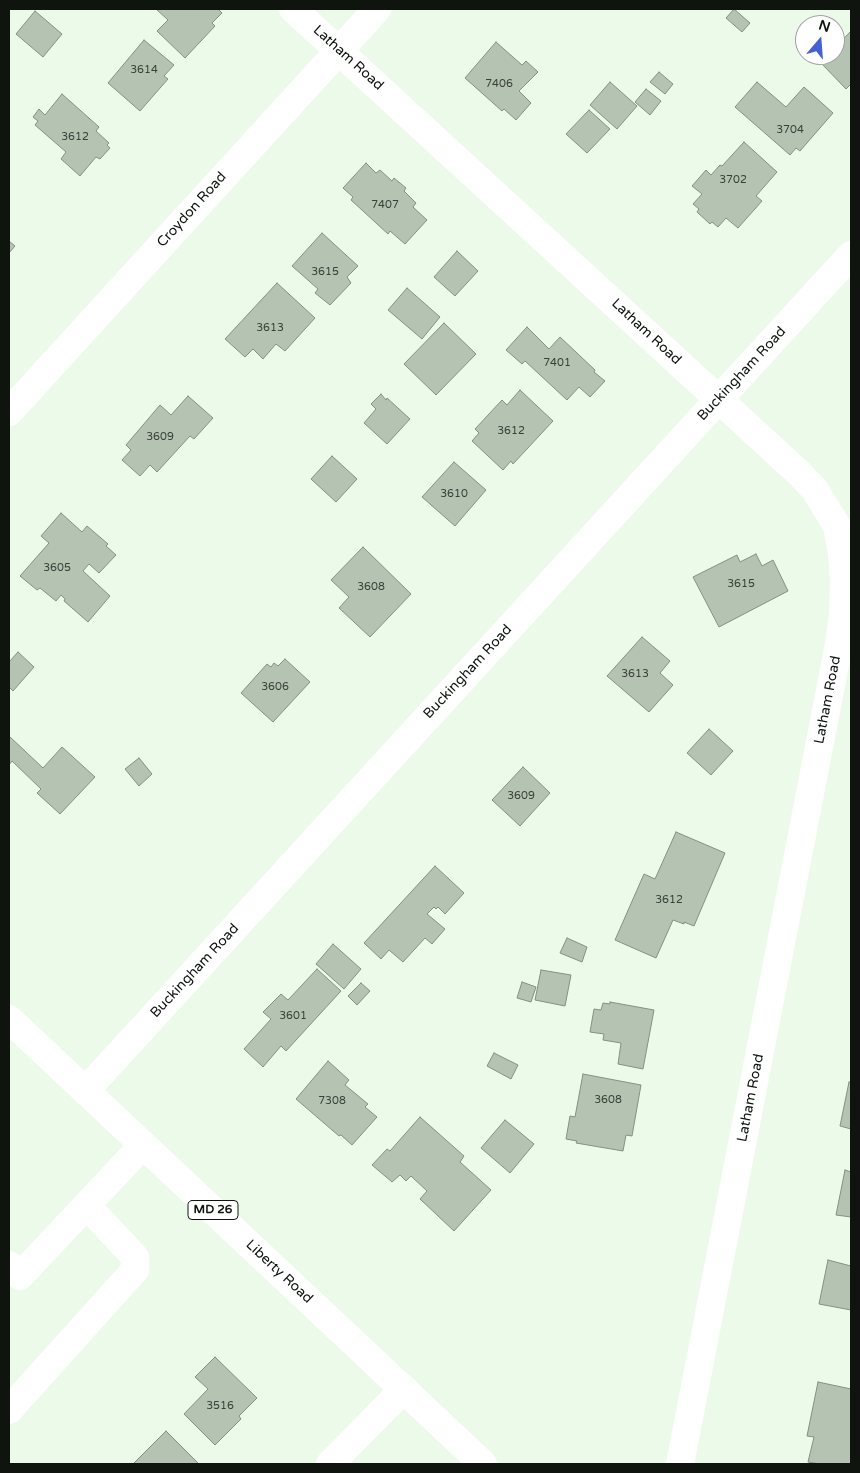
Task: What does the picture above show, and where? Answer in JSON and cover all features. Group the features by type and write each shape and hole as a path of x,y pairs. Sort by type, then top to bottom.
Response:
{"street":[{"name":"Latham Road","path":"294,9 800,474 815,490 837,526 844,581 843,616 839,644 680,1464"},
{"name":"Croydon Road","path":"9,412 377,9"},
{"name":"Buckingham Road","path":"86,1090 851,255"},
{"name":"Liberty Road","path":"9,1019 483,1464"},
{"path":"12,1277 87,1206 144,1145"},
{"path":"9,1410 135,1270 135,1257 87,1206"},
{"path":"330,1464 404,1390"}],"building":[{"path":"156,9 218,9 222,13 212,23 215,26 185,58 157,31 168,20"},
{"path":"734,9 750,23 742,32 726,18"},
{"path":"35,11 62,34 43,57 16,34"},
{"path":"851,31 851,84 846,89 823,65 845,65 845,37"},
{"path":"144,40 174,65 164,76 168,79 140,111 108,83"},
{"path":"496,42 522,65 526,61 538,72 519,91 531,103 516,120 504,109 502,111 465,78"},
{"path":"659,72 673,84 665,94 650,82"},
{"path":"610,82 637,106 617,129 590,105"},
{"path":"757,82 786,107 804,87 833,113 800,151 796,148 790,155 735,107"},
{"path":"646,89 661,101 650,115 635,102"},
{"path":"62,94 99,127 96,131 109,143 107,145 110,148 100,159 96,157 80,176 61,159 66,152 35,125 38,121 33,117 39,109 45,115"},
{"path":"589,110 610,129 587,153 566,134"},
{"path":"744,142 777,172 756,196 762,201 738,228 726,218 718,227 712,222 710,224 697,212 699,209 693,204 702,194 692,186 706,170 711,175 720,165 722,166"},
{"path":"366,163 376,173 380,170 392,181 394,178 406,188 404,191 416,203 413,207 427,220 405,244 390,231 388,234 351,200 353,197 343,188"},
{"path":"322,233 358,266 347,277 351,283 330,305 315,293 318,289 292,266"},
{"path":"9,241 15,246 9,253"},
{"path":"457,251 478,271 455,296 434,277"},
{"path":"277,283 315,318 285,351 276,344 263,359 253,349 245,357 225,339"},
{"path":"407,288 440,317 422,339 388,310"},
{"path":"444,323 476,354 436,395 404,364"},
{"path":"527,327 549,349 560,337 605,381 590,397 579,387 567,400 525,361 522,364 506,350"},
{"path":"520,390 553,421 513,464 511,461 503,470 472,441 479,433 475,429 502,400 507,405"},
{"path":"381,394 410,419 387,444 364,423 376,409 371,404"},
{"path":"188,396 213,418 194,439 190,436 157,472 150,465 140,476 122,460 131,450 126,445 160,405 171,415"},
{"path":"332,456 357,479 336,502 311,479"},
{"path":"454,462 486,490 455,526 422,497"},
{"path":"61,513 82,532 87,526 108,544 106,546 116,555 99,573 89,564 83,571 110,596 88,622 64,601 65,599 61,595 56,601 40,588 37,590 20,576 49,543 41,536"},
{"path":"363,547 411,594 370,637 339,608 349,597 331,580"},
{"path":"756,554 762,566 773,560 788,591 719,627 693,577 737,555 740,562"},
{"path":"642,637 670,661 660,673 673,685 649,712 607,676"},
{"path":"18,652 34,667 13,691 9,687 9,662"},
{"path":"285,659 310,682 273,722 241,693 267,664 271,667 274,663 278,666"},
{"path":"709,729 733,751 711,775 687,753"},
{"path":"9,736 43,768 62,747 95,777 60,814 37,793 41,789 12,761 9,765"},
{"path":"139,758 152,774 139,786 125,769"},
{"path":"523,767 550,793 520,826 492,800"},
{"path":"676,832 725,853 694,926 673,920 656,958 615,940 644,874 655,879"},
{"path":"435,866 464,893 445,914 438,907 436,909 434,907 427,914 445,929 432,944 425,938 403,962 389,950 381,959 364,943"},
{"path":"567,938 587,947 582,962 560,953"},
{"path":"333,944 361,969 344,989 316,964"},
{"path":"317,969 341,991 286,1051 281,1046 263,1067 244,1049 271,1019 263,1012 281,994 288,1000"},
{"path":"541,970 571,975 565,1006 535,1000"},
{"path":"522,982 536,987 531,1002 517,998"},
{"path":"361,983 370,991 357,1005 348,996"},
{"path":"610,1002 654,1010 643,1069 618,1064 621,1043 603,1040 604,1034 590,1032 594,1009 601,1010 603,1003 610,1004"},
{"path":"494,1053 518,1065 511,1079 487,1066"},
{"path":"328,1061 349,1080 345,1085 368,1104 365,1107 377,1117 352,1145 296,1099"},
{"path":"583,1074 641,1085 632,1136 626,1135 623,1151 576,1143 577,1141 566,1139 570,1116 575,1117"},
{"path":"849,1082 851,1082 851,1129 840,1126"},
{"path":"420,1117 464,1156 460,1162 491,1190 454,1231 420,1199 427,1191 411,1176 406,1181 400,1175 392,1182 372,1165 387,1149 390,1151"},
{"path":"505,1120 534,1144 510,1173 481,1148"},
{"path":"845,1170 851,1172 851,1217 836,1215"},
{"path":"828,1260 851,1266 851,1310 819,1304"},
{"path":"215,1357 257,1398 239,1416 241,1419 215,1445 184,1414 208,1389 195,1377"},
{"path":"818,1382 851,1389 851,1464 808,1462 814,1437 807,1436"},
{"path":"166,1431 199,1464 133,1464"}]}
